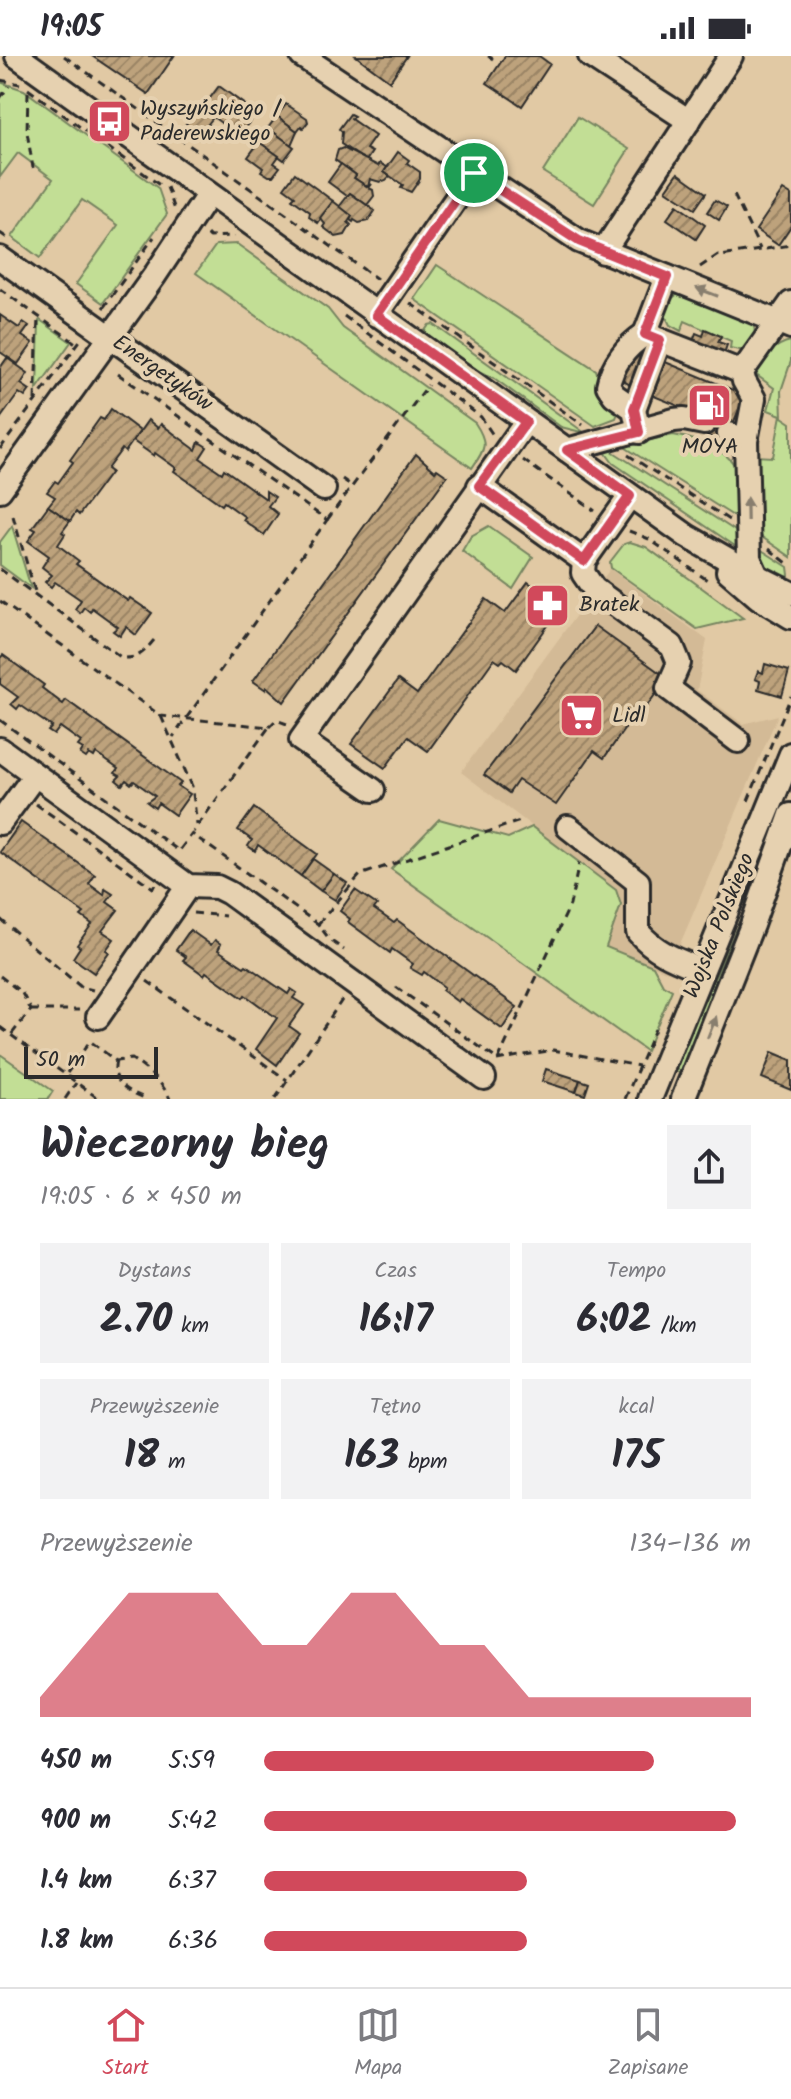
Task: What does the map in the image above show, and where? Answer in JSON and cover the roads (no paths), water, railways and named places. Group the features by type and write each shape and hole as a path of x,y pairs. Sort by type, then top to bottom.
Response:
{"street":[{"path":"17,56 630,496 687,536 757,576 790,611"},
{"path":"302,56 327,63 474,173 579,241 667,277 787,317 742,372"},
{"path":"590,56 689,121"},
{"path":"603,252 731,56"},
{"path":"376,315 474,173"},
{"path":"0,490 111,338 208,195"},
{"name":"Energetyków","path":"0,258 324,489"},
{"path":"639,432 634,409 667,277"},
{"path":"634,409 614,395 608,386 610,373 630,344 652,337 742,372"},
{"path":"742,372 754,399 738,437 749,558 757,576"},
{"path":"567,450 684,419 704,423"},
{"path":"373,790 301,740 526,422"},
{"path":"479,486 584,561"},
{"path":"630,496 584,561 583,573 594,589 672,646 679,663 668,688 738,741"},
{"path":"687,536 758,597 790,611"},
{"path":"0,749 188,886 217,887 229,893 491,1069"},
{"name":"Wojska Polskiego","path":"650,1099 791,754"},
{"path":"0,823 35,775"},
{"name":"Wojska Polskiego","path":"683,1099 748,935 791,815"},
{"path":"568,827 638,882 638,932 648,944 660,953 702,970"},
{"path":"98,1017 188,886"}],"place":[{"name":"Wyszyńskiego / Paderewskiego","path":"109,122"},
{"name":"MOYA","path":"710,406"},
{"name":"Bratek","path":"548,605"},
{"name":"Lidl","path":"581,716"}]}
